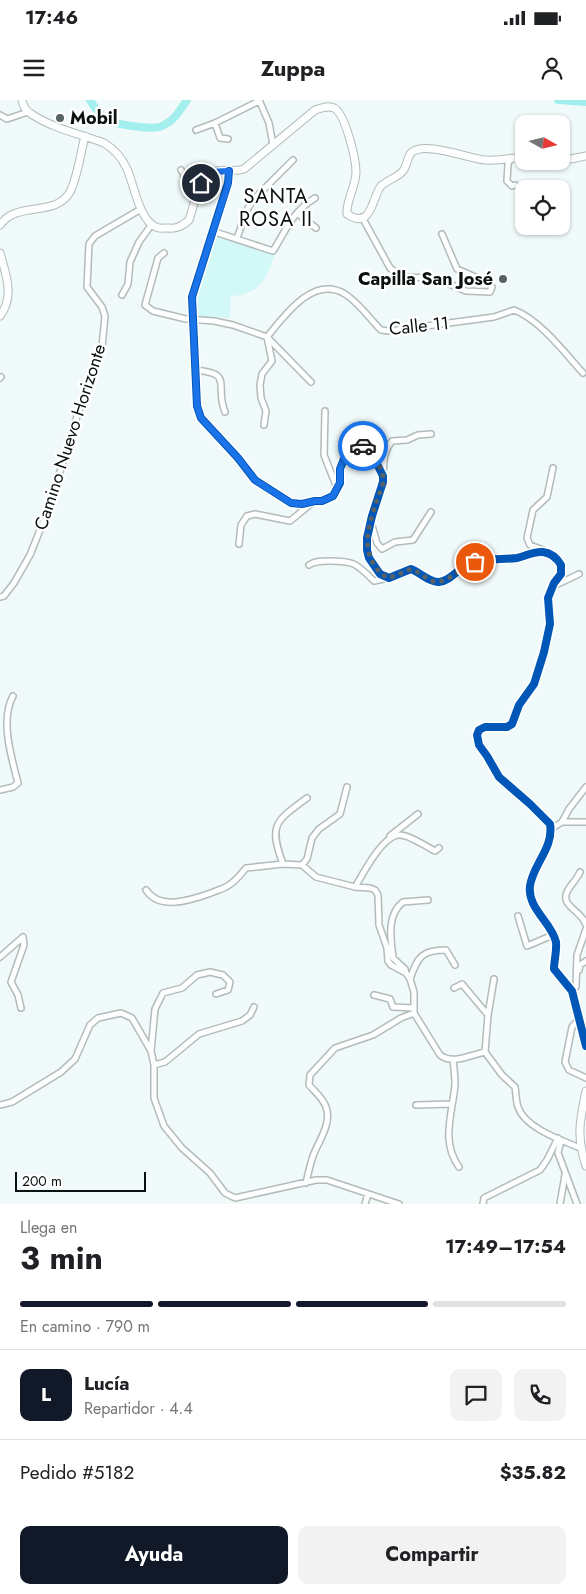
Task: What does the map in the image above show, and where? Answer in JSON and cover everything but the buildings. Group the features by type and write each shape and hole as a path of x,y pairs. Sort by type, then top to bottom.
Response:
{"street":[{"path":"22,100 28,112 48,123 98,140 112,147 127,167 141,209 147,220 156,228 175,229 189,220 201,183 208,174 216,171 244,169 315,110 326,107 336,108 343,118 356,173 347,214 354,218 362,217 371,210 382,186 402,172 411,154 418,149 442,150 486,160 515,157"},
{"path":"196,130 215,123 259,100 269,123 273,145"},
{"path":"0,115 7,119 28,112"},
{"path":"215,123 220,138 228,139"},
{"path":"74,132 82,151"},
{"path":"0,225 5,218 14,213 48,207 66,197 72,187 85,136"},
{"path":"82,151 88,144 98,140"},
{"path":"570,159 586,156"},
{"path":"511,157 508,164 507,181 512,186 515,185"},
{"path":"237,238 248,208 254,198 293,160"},
{"path":"181,170 197,196"},
{"path":"229,171 228,184 194,290 192,320 194,370 197,406 201,418 238,458 255,480 291,503 302,504 326,500 333,496 340,482 340,469 344,459 355,446 365,447 383,476"},
{"path":"212,231 273,251 285,228 297,213 315,198"},
{"name":"Camino Nuevo Horizonte","path":"0,597 4,596 14,583 30,555 50,505 74,425 102,347 105,316 102,307 87,287 89,244 95,236 141,209"},
{"path":"297,213 316,228"},
{"path":"362,217 390,268 395,273 402,276 435,278 466,291 490,292 492,287 489,283 457,269 442,234"},
{"path":"122,295 128,284 130,262 139,242 152,224"},
{"path":"0,253 9,288 8,301 0,316"},
{"path":"164,253 158,258 145,305 153,311 192,320 214,321 233,325 267,337 311,382"},
{"name":"Calle 11","path":"267,337 282,318 306,296 314,291 330,289 346,295 381,330 389,331 488,318 514,310 544,330 583,373"},
{"path":"264,425 266,411 261,398 260,385 262,374 272,361 267,337"},
{"path":"194,370 211,371 219,376 221,382 221,402 225,412"},
{"path":"325,411 324,455 337,489"},
{"path":"389,578 380,574 369,558 367,550 370,522 383,482 384,454 392,441 407,440 418,435 430,434"},
{"path":"553,468 547,497 533,510 527,538 530,545 558,559 562,570 548,598 550,624 548,635 534,684 519,705 512,724 507,727 485,727 479,730 477,735 479,745 499,777 547,819 551,829 549,845 530,887 535,906 553,935 556,947 554,970 572,991 579,1019 584,1027 586,1046"},
{"path":"239,544 241,525 247,516 256,514 290,521 315,501"},
{"path":"370,522 379,547 385,548 395,542 413,540 431,512"},
{"path":"309,565 320,562 348,561 360,566 374,581 389,578 411,569 421,573 430,580 439,582 447,579 468,564 475,562 519,558 535,552 552,555"},
{"path":"554,583 558,584 579,574"},
{"path":"0,790 13,787 18,783 2,732 5,706 13,696"},
{"path":"551,829 562,822 569,809 586,787"},
{"path":"302,865 307,859 312,838 319,829 340,814 347,788"},
{"path":"283,864 275,836 279,820 307,798"},
{"path":"386,843 386,840 418,814"},
{"path":"562,822 586,822"},
{"path":"355,887 377,850 400,835 435,851 439,848"},
{"path":"146,890 150,896 160,901 187,902 228,886 246,868 283,864 302,865 316,877 375,890 378,895 379,925 387,948 388,961 391,965 406,973"},
{"path":"580,872 566,892 566,899 570,907 582,918 586,925"},
{"path":"428,900 403,902 394,914 390,932 393,958 405,969 410,979 414,992 414,1010 440,1055 445,1059 453,1060 485,1052"},
{"path":"518,916 527,946 553,935"},
{"path":"572,991 576,987 577,955 586,929"},
{"path":"0,957 23,937 24,945 11,982 18,995 21,1008"},
{"path":"410,979 417,960 424,953 431,950 446,950 456,965"},
{"path":"577,975 580,965 586,961"},
{"path":"151,1051 156,1009 163,993 182,988 197,975 210,972 223,975 230,982 228,990 216,994"},
{"path":"494,979 488,1015 485,1052 502,1075 515,1087 518,1108 524,1116 536,1128 580,1148"},
{"path":"454,988 462,984 488,1015"},
{"path":"374,995 390,999 393,1007 414,1010"},
{"path":"154,1065 166,1062 199,1034 242,1021 250,1015 254,1007"},
{"path":"306,1183 313,1156 325,1129 327,1116 323,1100 309,1085 310,1075 335,1048 373,1035 414,1010"},
{"path":"0,1105 12,1102 61,1072 75,1059 90,1025 98,1018 121,1013 132,1018 151,1051 154,1065 154,1098 164,1126 182,1148 210,1173 235,1201 316,1180 327,1180 399,1204"},
{"path":"579,1019 572,1027 564,1062 569,1070 586,1078"},
{"path":"453,1060 455,1083 447,1133 454,1160 459,1167"},
{"path":"586,1091 580,1124 580,1148 586,1166"},
{"path":"416,1105 452,1104"},
{"path":"559,1139 558,1153 577,1204"},
{"path":"483,1204 484,1198 540,1170 548,1160 559,1139"},
{"path":"560,1204 564,1188 564,1171"},
{"path":"365,1204 368,1194"}],"shaded area":[{"path":"218,234 275,254 269,271 256,289 241,295 231,296 230,318 196,317 196,293 215,235"}],"waterway":[{"path":"90,100 100,113 111,121 147,128 162,126 168,123 187,100"},
{"path":"558,100 586,102"}],"cycle path":[{"path":"229,171 228,183 192,297 197,406 201,418 238,458 255,480 291,503 302,504 322,501 333,496 340,483 340,469 344,459 355,446 365,447 383,476 367,538 367,550 369,558 380,574 389,578 411,569 432,581 439,582 474,562 517,558 539,552 551,555 561,565 561,574 554,583 548,598 550,624 534,684 519,705 512,724 507,727 485,727 479,730 477,735 479,745 499,777 550,824 549,841 532,878 530,894 536,908 554,935 556,942 554,969 572,991 586,1046"}],"way so far":[{"path":"363,446 374,459 383,476 367,538 369,558 380,574 389,578 411,569 421,573 430,580 439,582 447,579 468,564 475,562"}],"place":[{"name":"Mobil","path":"60,118"},
{"name":"Capilla San José","path":"503,279"}],"district":[{"name":"SANTA ROSA II","path":"276,208"}],"route":[{"path":"201,183 208,174 216,171 229,171 228,184 192,297 194,370 197,406 201,418 238,458 255,480 291,503 302,504 322,501 333,496 340,482 340,469 344,459 355,446 363,446"}]}
